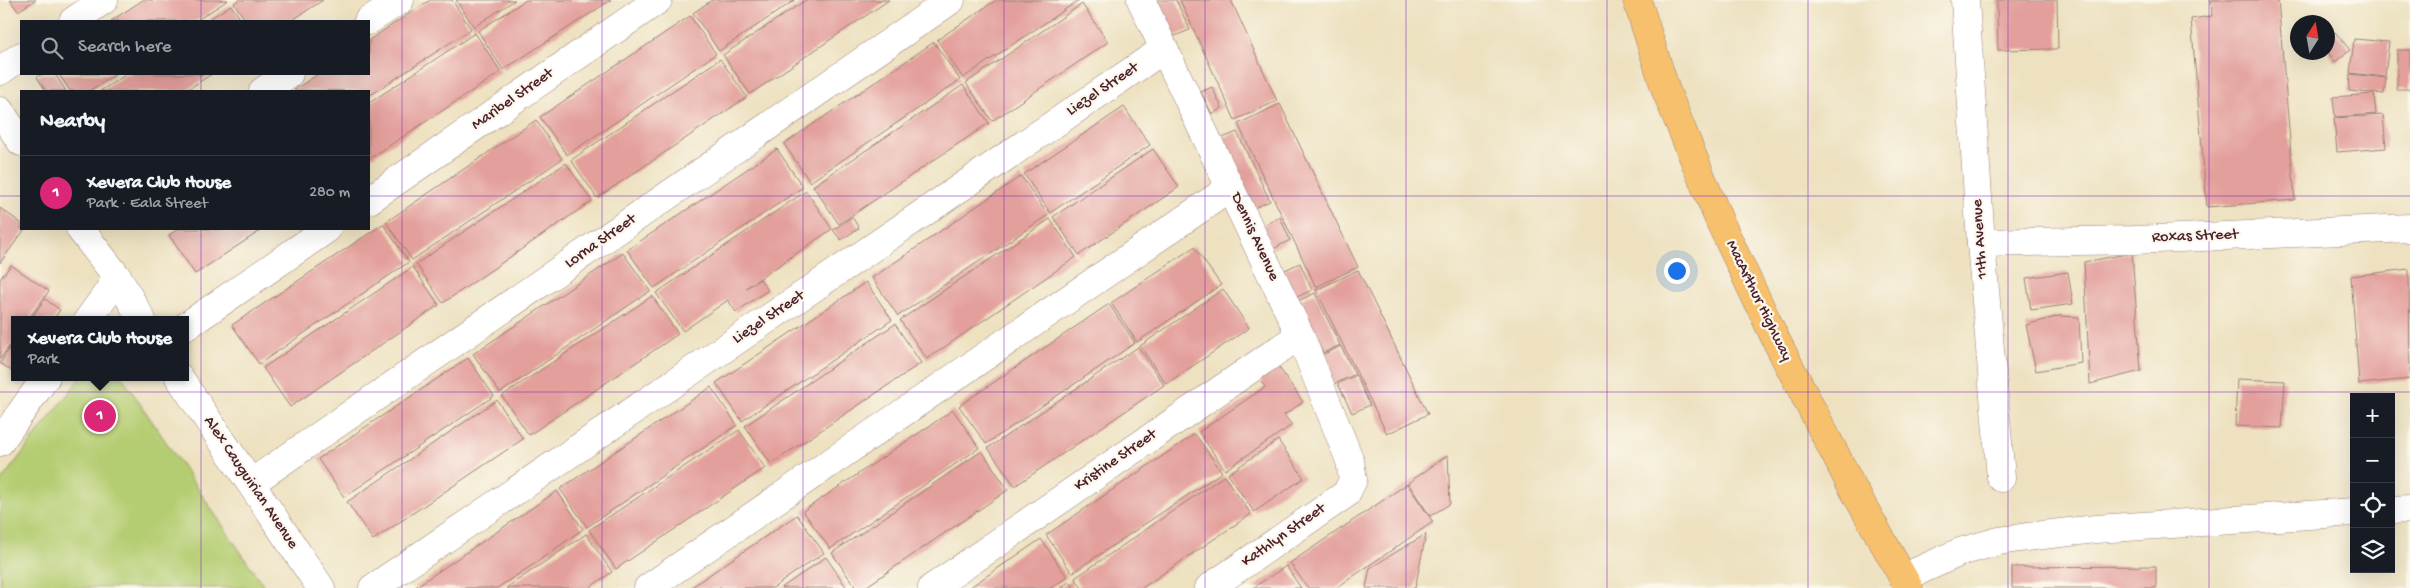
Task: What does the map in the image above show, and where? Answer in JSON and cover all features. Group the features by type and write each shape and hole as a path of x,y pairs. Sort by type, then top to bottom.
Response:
{"highway":[{"name":"MacArthur Highway","path":"1637,0 1666,91 1719,220 1778,342 1851,485 1906,583"}],"street":[{"path":"74,20 104,0"},
{"path":"370,20 400,0"},
{"name":"Maribel Street","path":"370,199 658,0"},
{"name":"Lorna Street","path":"251,483 952,0"},
{"name":"Dennis Avenue","path":"1141,0 1300,335 1350,461 1353,480"},
{"name":"11th Avenue","path":"1965,0 1981,243 2001,478"},
{"name":"Liezel Street","path":"373,588 1164,49"},
{"path":"0,71 20,57"},
{"path":"265,90 287,75"},
{"path":"648,588 1230,188"},
{"name":"Roxas Street","path":"1981,243 2134,240 2410,228"},
{"path":"81,230 118,278 140,316"},
{"path":"189,324 326,230"},
{"path":"91,316 118,278"},
{"name":"Kristine Street","path":"932,588 1300,335"},
{"path":"0,442 43,381"},
{"name":"Alex Cauguirian Avenue","path":"182,381 321,588"},
{"name":"Kathlyn Street","path":"1210,588 1346,494 1353,480"},
{"path":"2395,510 2410,509"},
{"path":"1906,583 1960,552 1999,541 2096,529 2350,512"}],"green space":[{"path":"78,381 125,381 265,588 0,588 0,482"}],"building":[{"path":"10,0 36,0 18,11"},
{"path":"143,0 228,0 198,20 113,20"},
{"path":"239,0 323,0 293,20 245,20 234,3"},
{"path":"430,0 452,0 471,29 370,95 370,90 294,90 316,75 370,75 370,39"},
{"path":"456,0 515,0 474,27"},
{"path":"526,0 611,0 503,70 478,31"},
{"path":"712,0 795,0 719,51 693,13"},
{"path":"806,0 889,0 750,94 723,55"},
{"path":"996,0 1079,0 963,78 937,40"},
{"path":"1155,0 1176,0 1190,30 1172,37"},
{"path":"1180,0 1231,0 1277,101 1235,120"},
{"path":"1997,0 2057,0 2058,49 1998,50"},
{"path":"2211,0 2278,0 2295,200 2207,207 2191,19 2212,16"},
{"path":"1082,4 1108,42 992,121 966,83"},
{"path":"231,5 241,20 208,20"},
{"path":"690,16 716,54 567,155 540,117"},
{"path":"2335,32 2350,50 2335,62 2334,60"},
{"path":"475,33 501,72 370,158 370,102"},
{"path":"2354,39 2389,42 2385,77 2350,73"},
{"path":"934,42 960,80 810,182 784,144"},
{"path":"2397,50 2410,50 2410,89 2397,89"},
{"path":"720,59 747,97 597,198 571,160"},
{"path":"2350,74 2386,78 2384,94 2349,91"},
{"path":"40,75 56,75 65,90 45,90 37,77"},
{"path":"60,75 114,75 91,90 69,90"},
{"path":"125,75 210,75 187,90 102,90"},
{"path":"963,85 989,123 839,224 813,186"},
{"path":"1212,87 1222,108 1212,114 1201,92"},
{"path":"2374,94 2376,114 2335,117 2333,97"},
{"path":"1280,104 1358,267 1316,287 1238,124"},
{"path":"1124,107 1150,145 1050,213 1024,174"},
{"path":"2383,115 2386,148 2337,152 2334,118"},
{"path":"536,120 562,159 412,260 386,222"},
{"path":"1237,132 1270,201 1254,208 1220,139"},
{"path":"777,149 803,187 654,288 627,250"},
{"path":"1153,149 1179,187 1079,255 1053,217"},
{"path":"566,163 592,201 443,303 416,264"},
{"path":"1021,176 1048,215 898,316 872,278"},
{"path":"806,191 832,229 746,288 760,279 768,290 736,312 728,300 683,331 656,293"},
{"path":"0,208 20,222 20,230 24,230 0,263"},
{"path":"852,217 859,228 841,240 833,230"},
{"path":"1280,217 1290,240 1273,249 1262,226"},
{"path":"1050,219 1076,257 927,359 900,320"},
{"path":"383,224 409,262 259,364 232,325"},
{"path":"176,230 261,230 195,274 169,235"},
{"path":"1194,247 1221,285 1137,342 1111,303"},
{"path":"623,253 650,291 500,393 473,354"},
{"path":"2132,253 2141,371 2090,384 2084,262"},
{"path":"1300,263 1312,290 1295,298 1283,271"},
{"path":"11,265 49,291 31,316 11,316 11,344 0,359 0,279"},
{"path":"413,267 439,305 290,407 263,368"},
{"path":"2409,269 2410,379 2359,384 2351,276"},
{"path":"1358,270 1428,414 1387,434 1316,290"},
{"path":"2068,272 2073,304 2031,310 2026,278"},
{"path":"866,282 892,320 742,421 716,383"},
{"path":"1223,289 1249,328 1166,384 1140,346"},
{"path":"1315,293 1340,345 1323,353 1298,301"},
{"path":"652,296 678,334 529,435 502,396"},
{"path":"45,299 60,310 56,316 33,316"},
{"path":"1109,304 1135,343 986,444 959,406"},
{"path":"2059,316 2079,317 2081,363 2036,371 2026,325"},
{"path":"895,324 921,363 771,464 745,426"},
{"path":"11,346 11,370 0,363"},
{"path":"1341,346 1355,374 1328,387 1314,359"},
{"path":"1138,347 1164,385 1015,486 988,448"},
{"path":"468,358 494,396 344,497 318,459"},
{"path":"1278,366 1303,402 1284,415 1292,425 1225,470 1199,432 1265,387 1259,378"},
{"path":"1356,375 1370,405 1352,413 1338,384"},
{"path":"2237,379 2285,381 2282,428 2235,426"},
{"path":"711,387 737,425 587,527 560,489"},
{"path":"497,400 523,439 373,540 347,502"},
{"path":"953,410 979,448 830,549 803,511"},
{"path":"739,430 765,468 616,569 589,530"},
{"path":"1195,434 1222,472 1072,573 1046,535"},
{"path":"1278,440 1304,478 1254,512 1228,474"},
{"path":"982,451 1008,490 864,588 856,588 832,553"},
{"path":"1448,455 1450,504 1430,516 1408,483"},
{"path":"1224,476 1251,514 1142,588 1082,588 1075,578"},
{"path":"1407,484 1433,522 1336,588 1308,588 1290,563"},
{"path":"557,491 583,529 534,564 497,588 414,588"},
{"path":"797,515 824,553 773,588 690,588"},
{"path":"586,534 612,572 589,588 506,588"},
{"path":"1426,534 1415,588 1366,588 1370,568"},
{"path":"1041,539 1067,577 1051,588 969,588"},
{"path":"826,557 847,588 781,588 809,569"},
{"path":"1286,566 1301,588 1253,588 1269,577"},
{"path":"2156,566 2156,588 2012,588 2012,567"},
{"path":"1070,581 1074,588 1060,588"}],"place":[{"name":"Xevera Club House","path":"100,416"}]}
